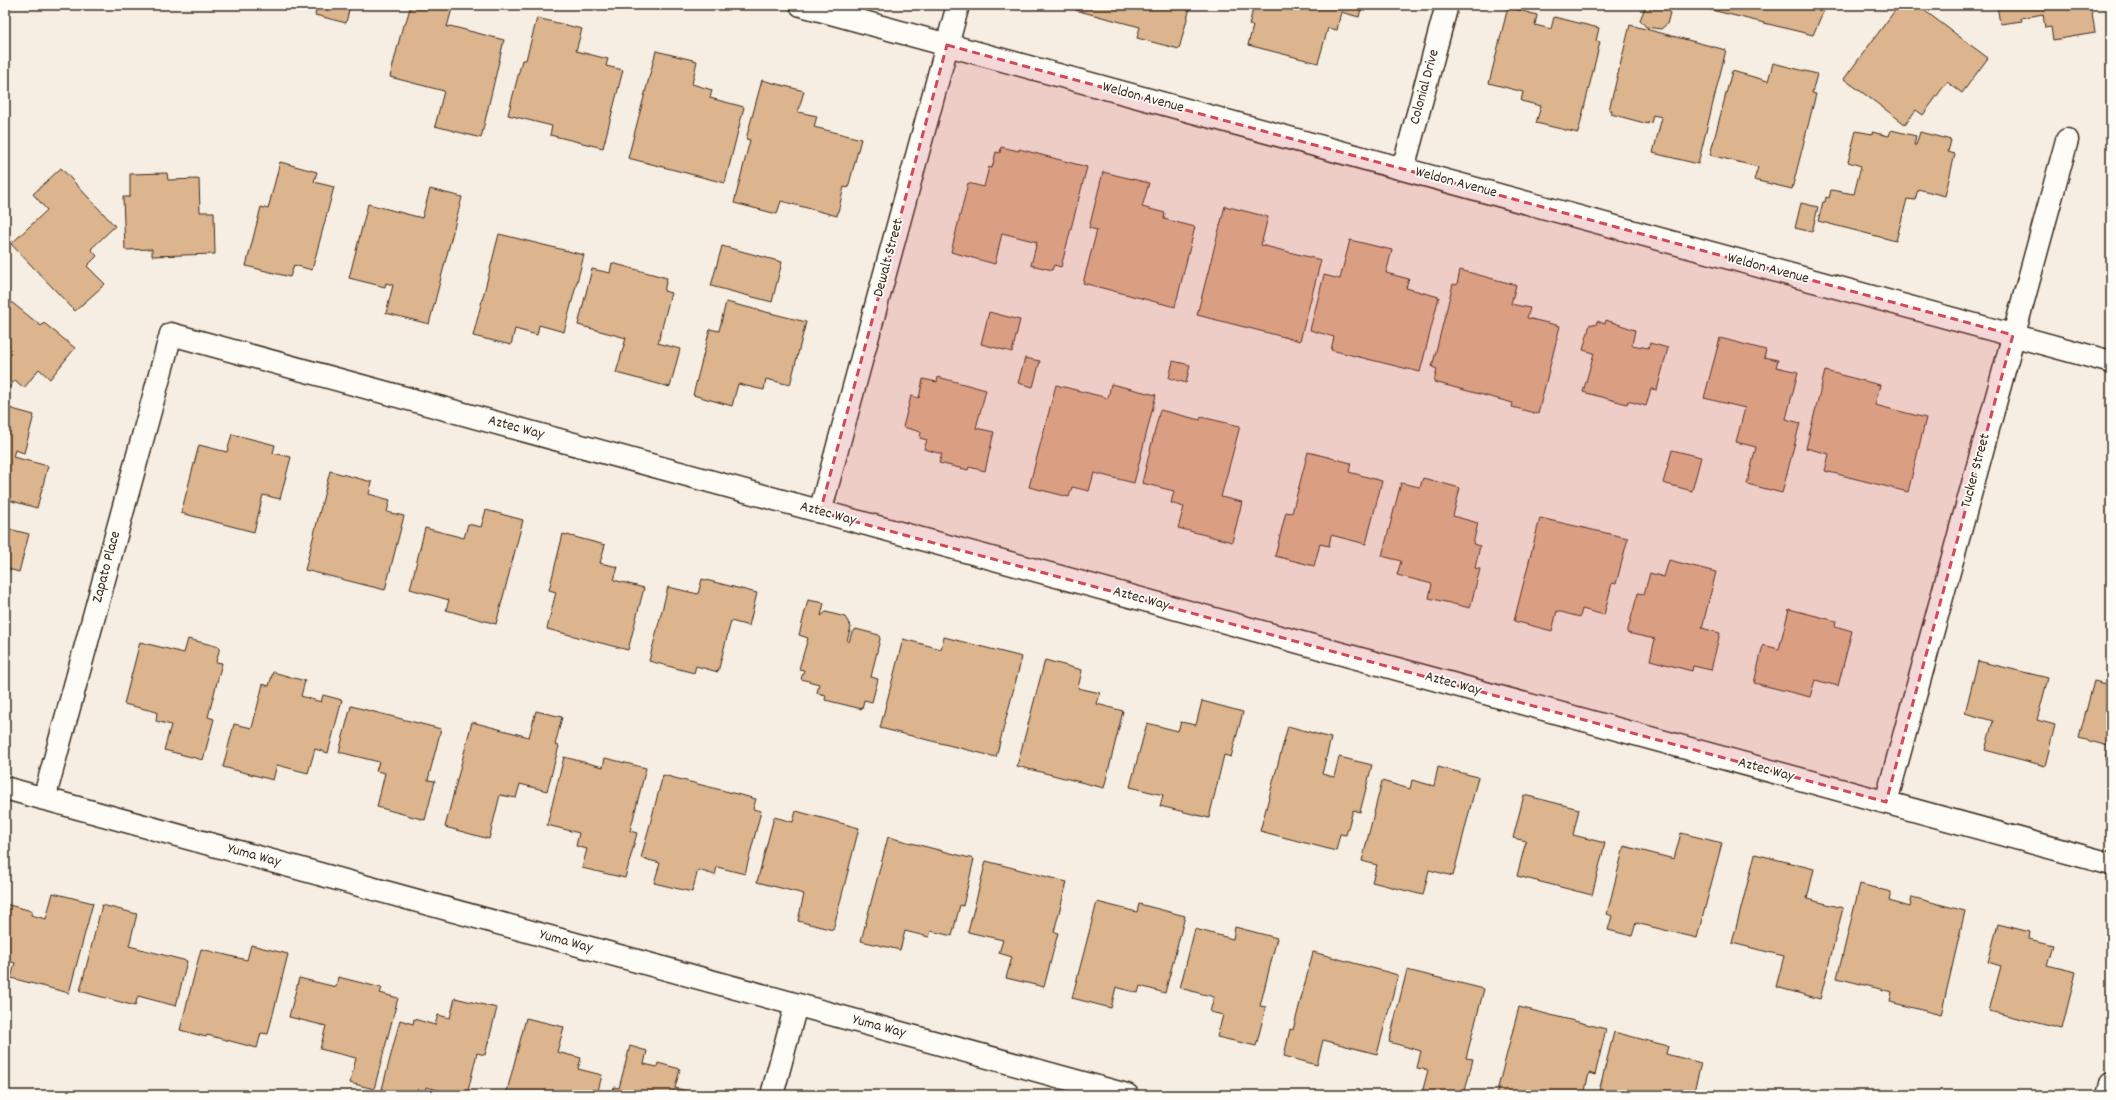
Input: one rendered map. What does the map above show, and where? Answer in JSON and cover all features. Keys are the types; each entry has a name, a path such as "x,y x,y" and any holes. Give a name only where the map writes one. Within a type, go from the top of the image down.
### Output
{"street":[{"name":"Weldon Avenue","path":"800,5 2111,362"},
{"name":"Dewalt Street","path":"820,512 958,5"},
{"name":"Colonial Drive","path":"1403,169 1447,5"},
{"name":"Tucker Street","path":"1886,802 2067,140"},
{"name":"Aztec Way","path":"171,334 2111,864"},
{"name":"Zapato Place","path":"44,799 171,334"},
{"name":"Yuma Way","path":"5,788 1127,1095"},
{"path":"772,1095 796,1005"},
{"path":"2108,1095 2111,1084"}],"highlighted area":[{"path":"947,45 2013,335 1886,802 820,512"}],"building":[{"path":"317,5 350,5 346,23 315,15"},
{"path":"411,5 453,5 447,27 450,26 504,40 481,138 435,126 444,91 390,77 403,25 405,25"},
{"path":"1076,5 1179,5 1190,8 1179,49 1137,38 1140,27 1075,10"},
{"path":"1254,5 1362,5 1359,17 1341,12 1337,30 1328,28 1318,63 1248,45 1253,26 1249,25"},
{"path":"1646,5 1666,5 1670,13 1667,24 1661,29 1646,27 1640,20"},
{"path":"1691,5 1826,5 1813,35"},
{"path":"1899,5 1917,5 1988,58 1962,93 1947,82 1923,115 1916,110 1905,124 1844,79"},
{"path":"1997,5 2091,5 2095,33 2053,40 2051,27 2045,28 2043,14 2021,18 2022,21 2000,24"},
{"path":"1508,7 1537,15 1535,25 1551,29 1554,17 1599,28 1596,41 1600,42 1578,133 1536,123 1541,106 1521,101 1523,92 1489,83"},
{"path":"537,18 582,29 576,51 608,59 606,66 623,70 603,148 550,135 552,126 508,115 522,60 526,60"},
{"path":"1630,25 1726,50 1698,164 1653,153 1662,117 1653,115 1651,123 1648,122 1648,124 1611,114 1612,110 1609,110"},
{"path":"656,51 697,61 692,84 712,90 710,98 744,107 725,183 628,158"},
{"path":"1773,63 1817,74 1812,93 1816,94 1792,189 1754,180 1758,167 1710,155 1732,71 1768,81"},
{"path":"762,80 804,91 798,112 817,116 814,127 861,139 848,188 844,187 837,216 781,201 777,214 734,203 750,140 746,139"},
{"path":"1891,130 1916,136 1914,145 1916,145 1920,132 1951,140 1948,152 1955,154 1945,196 1918,189 1915,200 1907,199 1896,241 1818,221 1823,202 1825,202 1826,197 1829,198 1831,190 1854,194 1861,166 1848,162 1856,131 1872,134 1872,132 1889,136"},
{"path":"1001,147 1019,151 1019,149 1087,167 1061,267 1054,265 1052,270 1031,265 1037,242 1002,233 995,264 951,252 968,183 984,187 989,167 992,168 996,152 1000,153"},
{"path":"280,162 317,172 314,182 334,187 312,270 294,265 290,277 246,266 261,207 268,209"},
{"path":"61,168 115,226 91,249 97,256 87,266 105,284 75,311 11,244 47,210 33,194"},
{"path":"1103,172 1149,183 1142,207 1165,213 1164,219 1195,227 1175,307 1083,283 1097,230 1089,228"},
{"path":"167,173 168,180 199,179 200,212 214,212 215,254 152,256 152,249 125,250 123,197 130,197 130,174"},
{"path":"430,189 462,197 429,324 386,313 393,285 386,283 385,287 349,278 368,204 422,218"},
{"path":"1801,203 1818,207 1812,232 1795,228"},
{"path":"1225,206 1268,217 1261,245 1321,260 1300,341 1197,315"},
{"path":"499,234 584,255 564,332 539,325 537,335 515,329 511,345 473,336"},
{"path":"1350,240 1392,250 1386,273 1409,279 1406,288 1439,297 1420,372 1331,350 1334,337 1310,330 1324,275 1340,279"},
{"path":"722,246 782,262 772,302 711,286"},
{"path":"612,263 667,278 664,291 671,293 658,343 680,349 670,387 616,373 626,338 578,325 592,269 610,273"},
{"path":"1460,270 1516,285 1511,304 1530,308 1527,318 1560,326 1538,414 1512,407 1513,403 1434,382 1437,369 1432,367 1453,284 1457,285"},
{"path":"5,297 41,326 44,323 75,348 50,379 39,369 24,388 15,380 5,393"},
{"path":"726,302 806,322 790,385 766,379 764,390 738,384 732,406 693,395 710,329 719,331"},
{"path":"989,312 1020,320 1012,352 981,344"},
{"path":"1606,320 1635,330 1632,345 1648,348 1650,343 1668,348 1657,390 1651,389 1646,406 1628,401 1627,404 1583,392 1594,353 1583,350 1590,324 1596,325 1597,321 1605,324"},
{"path":"1720,338 1766,350 1764,357 1778,360 1776,367 1798,372 1786,419 1800,423 1782,493 1747,484 1756,447 1736,442 1745,408 1704,398"},
{"path":"1025,358 1040,361 1033,387 1018,383"},
{"path":"1173,361 1190,365 1186,383 1169,378"},
{"path":"1825,371 1880,385 1875,405 1926,418 1908,492 1825,471 1829,454 1806,448"},
{"path":"938,377 986,390 976,428 994,432 985,471 969,467 968,470 939,463 942,454 924,449 927,440 920,438 921,432 903,427 911,396 919,398 923,379 937,382"},
{"path":"1111,384 1156,395 1134,483 1094,473 1089,491 1072,487 1069,497 1029,487 1056,385 1108,398"},
{"path":"5,407 34,415 24,453 15,450 13,457 48,466 37,508 5,499"},
{"path":"1160,410 1200,420 1201,417 1240,426 1221,497 1242,502 1232,542 1178,528 1184,507 1171,503 1174,491 1142,483"},
{"path":"232,434 275,445 273,453 291,457 280,499 263,495 254,532 181,513 199,445 227,452"},
{"path":"1672,450 1701,457 1692,491 1663,483"},
{"path":"1308,452 1351,463 1349,472 1382,481 1366,544 1331,535 1329,546 1320,544 1314,566 1275,556 1286,512 1292,513"},
{"path":"330,471 372,482 369,494 390,500 387,512 404,516 385,590 305,570"},
{"path":"1423,478 1460,488 1453,516 1478,523 1473,544 1480,546 1475,568 1480,569 1470,608 1429,598 1432,584 1397,575 1401,561 1382,556 1401,483 1420,487"},
{"path":"486,510 523,520 496,624 446,610 449,600 410,589 425,528 464,538 468,524 481,527"},
{"path":"1540,518 1628,538 1616,584 1612,583 1604,615 1582,609 1580,617 1557,611 1552,631 1514,621"},
{"path":"5,528 29,534 19,572 5,568"},
{"path":"563,534 605,545 600,563 618,567 614,580 644,588 628,650 547,629 556,592 549,590"},
{"path":"1669,560 1716,572 1702,628 1720,633 1711,670 1693,666 1692,671 1650,660 1655,639 1627,633 1638,593 1644,594 1650,573 1664,577"},
{"path":"702,579 757,593 749,626 731,621 718,672 696,666 694,673 649,661 668,587 698,594"},
{"path":"808,600 824,603 821,616 826,612 845,617 851,627 847,641 849,642 852,632 856,629 879,635 880,639 871,677 878,679 872,702 864,700 862,709 825,700 826,695 817,693 819,684 801,679 804,670 799,669 808,638 799,635"},
{"path":"1789,609 1836,621 1835,626 1852,631 1838,686 1815,680 1810,697 1754,683 1763,645 1779,649"},
{"path":"944,637 1022,657 996,757 880,728 903,639 941,649"},
{"path":"188,639 220,647 216,662 222,663 208,717 214,719 203,760 164,750 171,725 156,721 157,712 124,704 140,642 184,653"},
{"path":"1045,660 1082,670 1078,688 1100,693 1097,704 1123,711 1104,788 1017,766"},
{"path":"1978,661 2048,678 2037,720 2055,725 2045,766 1985,750 1993,721 1965,713"},
{"path":"273,672 305,681 301,696 321,702 323,695 342,700 328,753 315,749 308,773 277,765 273,780 223,767 234,724 252,728 263,684 269,686"},
{"path":"2094,681 2111,685 2111,762 2105,760 2108,746 2079,738"},
{"path":"1202,701 1243,712 1231,757 1224,755 1209,818 1160,806 1163,795 1130,787 1147,723 1178,731 1181,722 1196,725"},
{"path":"351,706 441,729 428,780 435,781 425,820 377,807 385,773 376,771 379,762 339,752"},
{"path":"536,711 562,717 555,745 559,746 547,791 520,784 516,798 500,795 489,839 445,827 472,722 529,737"},
{"path":"1288,726 1331,738 1322,774 1334,777 1339,757 1372,765 1360,812 1353,810 1346,835 1340,834 1336,851 1260,831"},
{"path":"564,757 603,767 605,758 646,768 630,831 637,833 625,878 582,868 587,849 576,846 579,833 547,825"},
{"path":"1438,767 1478,777 1453,876 1429,870 1423,895 1372,882 1377,865 1362,861 1382,781 1410,789 1412,780 1434,786"},
{"path":"663,775 756,799 753,809 761,811 745,874 717,867 715,875 698,870 692,892 654,883 660,863 641,858"},
{"path":"1524,795 1579,809 1573,835 1605,843 1592,895 1517,876 1526,841 1513,838"},
{"path":"796,811 859,828 833,930 798,921 804,894 757,882 774,817 793,822"},
{"path":"1681,833 1722,843 1697,938 1636,923 1632,936 1608,930 1612,916 1607,914 1624,846 1674,859"},
{"path":"888,837 974,859 963,906 960,905 952,936 931,931 929,937 905,931 900,950 861,941"},
{"path":"1755,854 1814,869 1807,899 1843,908 1820,999 1776,987 1784,956 1732,943"},
{"path":"986,861 1067,882 1054,932 1058,933 1044,987 1006,978 1012,957 999,953 1003,940 968,932"},
{"path":"1860,884 1891,892 1889,901 1910,907 1912,897 1965,911 1941,1015 1890,1002 1892,992 1837,978"},
{"path":"53,893 93,903 69,993 11,978 15,963 5,960 5,904 32,911 31,915 46,919"},
{"path":"1097,902 1137,912 1139,904 1185,916 1165,993 1140,986 1138,993 1116,987 1111,1008 1072,998"},
{"path":"102,905 137,914 129,946 187,961 176,1006 138,996 135,1006 80,991"},
{"path":"1998,924 2030,932 2029,939 2053,945 2047,965 2076,972 2062,1029 1989,1011 2001,966 1988,962"},
{"path":"1235,927 1277,938 1260,1006 1266,1007 1256,1046 1217,1037 1223,1015 1210,1012 1214,997 1180,988 1195,929 1233,939"},
{"path":"251,945 288,954 268,1034 261,1033 257,1048 207,1035 206,1037 180,1030 201,949 247,960"},
{"path":"1313,952 1398,975 1377,1054 1323,1040 1317,1065 1284,1056 1290,1029 1293,1030"},
{"path":"1407,970 1484,989 1466,1058 1473,1059 1464,1095 1422,1093 1428,1070 1417,1068 1421,1051 1389,1042"},
{"path":"338,977 382,988 380,993 398,998 374,1089 350,1083 356,1058 320,1049 326,1026 289,1017 299,978 336,987"},
{"path":"455,998 497,1008 485,1055 477,1053 467,1095 458,1095 426,1087 424,1095 389,1095 381,1093 400,1020 413,1024 414,1019 435,1025 438,1015 450,1018"},
{"path":"1519,1007 1606,1029 1595,1075 1589,1073 1584,1095 1496,1095"},
{"path":"526,1018 564,1027 557,1052 581,1058 578,1069 602,1075 597,1095 506,1095"},
{"path":"1614,1032 1668,1046 1666,1054 1701,1063 1693,1095 1598,1095"},
{"path":"630,1046 647,1051 644,1064 657,1067 658,1063 680,1069 675,1088 704,1095 612,1095 614,1087 619,1088"}]}
